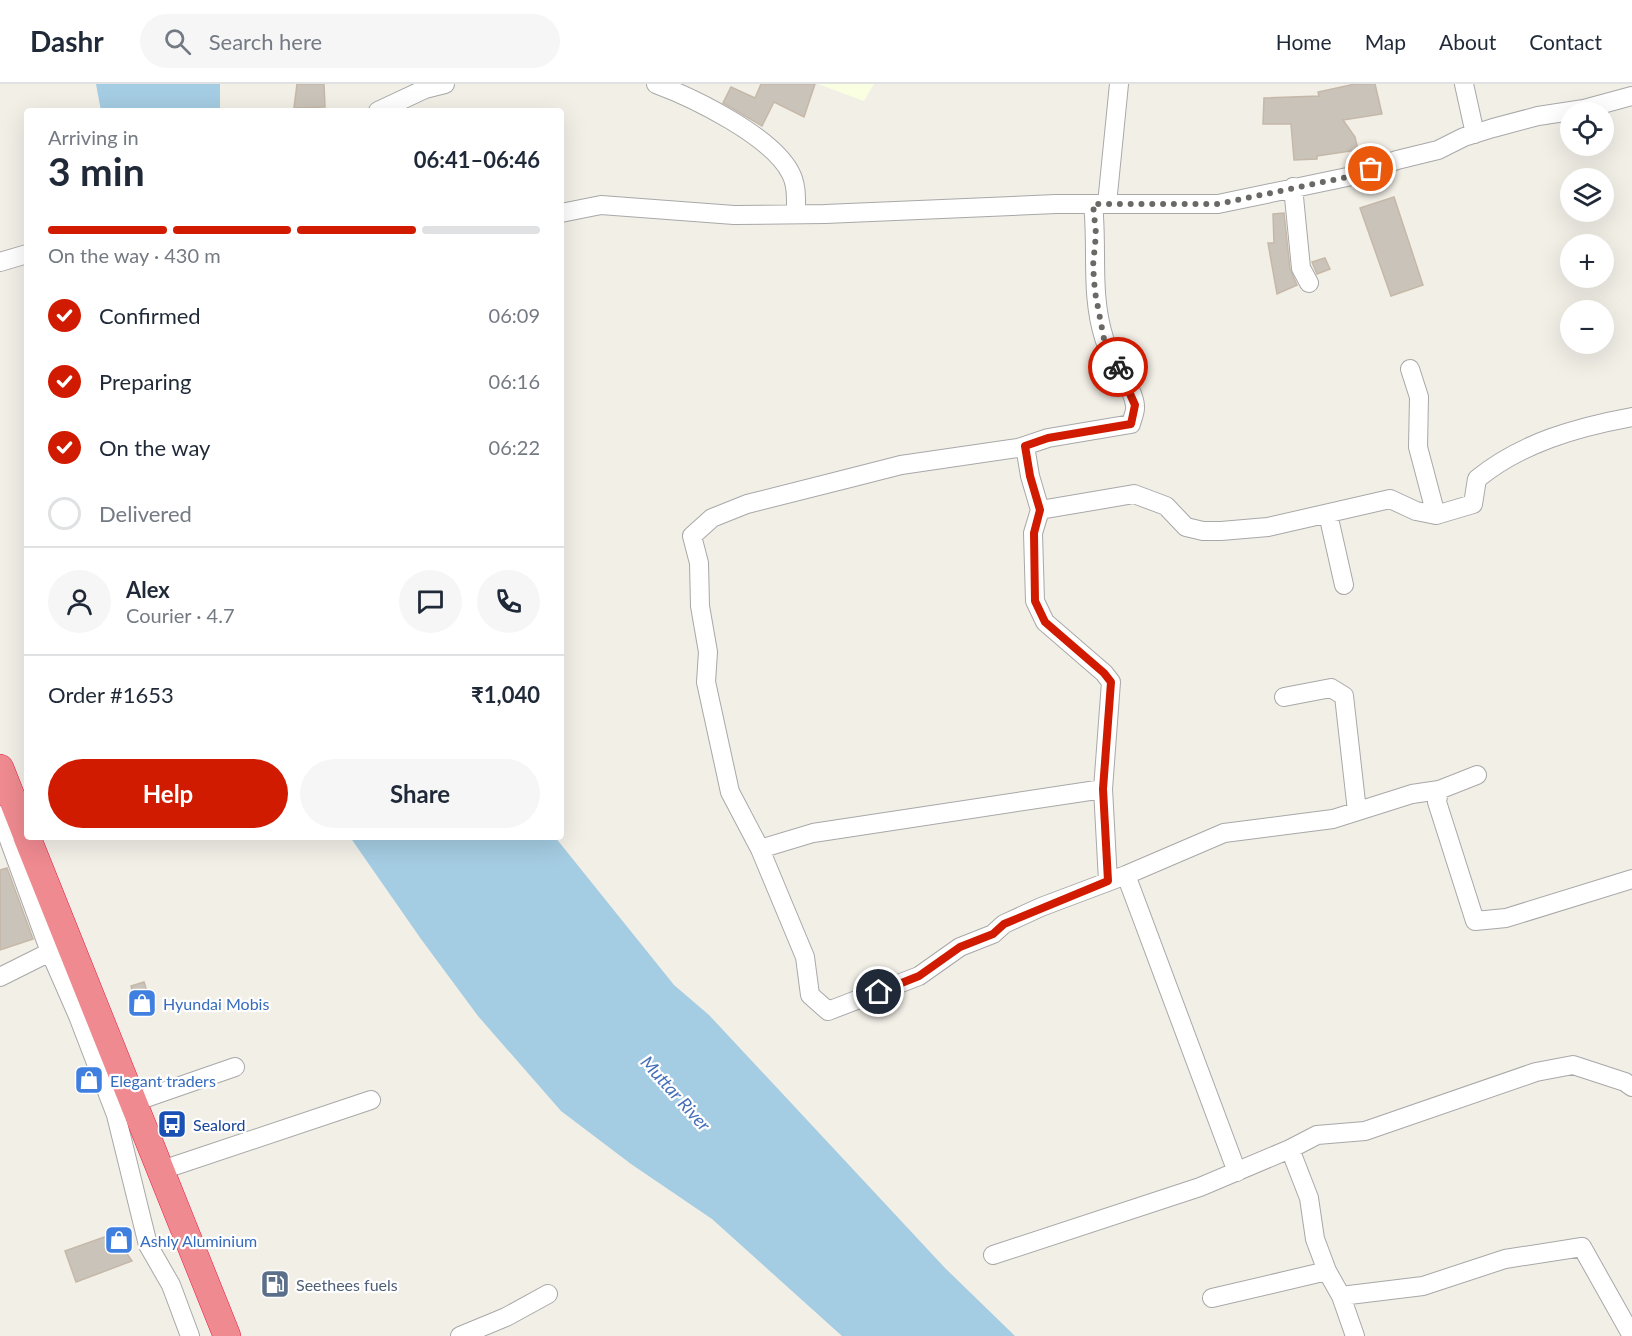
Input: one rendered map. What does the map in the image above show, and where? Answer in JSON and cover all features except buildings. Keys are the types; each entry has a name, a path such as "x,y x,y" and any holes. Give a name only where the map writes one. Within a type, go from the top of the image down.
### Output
{"highway":[{"path":"0,768 24,828"},
{"path":"29,840 162,1170 226,1336"}],"street":[{"path":"384,108 425,89 446,84"},
{"path":"656,84 685,95 737,124 781,159 794,180 796,213"},
{"path":"1119,84 1100,204 1093,266 1095,292 1104,339 1135,405 1131,424 1048,438 1025,446 901,465 747,504 712,518 692,536 699,563 700,606 708,652 706,681 730,792 760,849 805,957 810,995 828,1011 919,976 960,947 993,934 1004,924 1224,833 1333,819 1439,789 1477,775"},
{"path":"1464,84 1475,134"},
{"path":"564,212 601,205 734,215 1100,204 1218,204 1352,176 1397,160 1437,150 1475,134 1538,116 1584,109 1632,96"},
{"path":"1293,188 1301,268 1309,283"},
{"path":"0,262 24,255"},
{"path":"1410,369 1419,397 1418,447 1436,515"},
{"path":"1040,510 1134,494 1166,506 1186,527 1203,531 1268,527 1390,499 1416,511 1436,515 1473,504 1477,479 1497,462 1564,432 1632,417"},
{"path":"1025,446 1030,476 1040,510 1034,533 1035,601 1045,622 1104,673 1111,682 1103,789 1108,881"},
{"path":"1328,514 1344,585"},
{"path":"1284,697 1331,688 1344,696 1357,811"},
{"path":"760,849 813,833 1103,789"},
{"path":"1439,789 1437,802 1475,921 1506,918 1632,879"},
{"path":"0,815 50,952 78,1016 116,1115 148,1245 171,1285 190,1336"},
{"path":"1126,875 1236,1172"},
{"path":"0,977 50,952"},
{"path":"993,1255 1200,1187 1317,1136 1365,1131 1536,1072 1573,1065 1632,1087"},
{"path":"134,1102 236,1067"},
{"path":"162,1170 371,1100"},
{"path":"1290,1149 1309,1198 1315,1239 1327,1271 1341,1296 1355,1336"},
{"path":"1341,1296 1423,1286 1505,1259 1582,1247 1632,1336"},
{"path":"1212,1298 1327,1271"},
{"path":"460,1336 506,1317 548,1294"}],"shaded area":[{"path":"818,84 874,84 864,101"}],"water":[{"path":"96,84 220,84 220,108 100,108"},
{"name":"Muttar River","path":"352,840 557,840 674,985 709,1015 945,1268 1015,1336 842,1336 712,1219 631,1164 561,1111 478,1016"}],"way so far":[{"path":"1118,367 1104,339 1095,292 1093,266 1096,234 1093,204 1218,204 1352,176 1371,169"}],"place":[{"name":"Hyundai Mobis","path":"142,1003"},
{"name":"Elegant traders","path":"89,1080"},
{"name":"Sealord","path":"172,1124"},
{"name":"Ashly Aluminium","path":"119,1240"},
{"name":"Seethees fuels","path":"275,1284"}],"route":[{"path":"879,992 919,976 960,947 993,934 1004,924 1108,881 1103,789 1111,682 1104,673 1085,659 1045,622 1035,601 1034,533 1040,510 1030,476 1025,446 1048,438 1131,424 1135,405 1118,367"}]}
